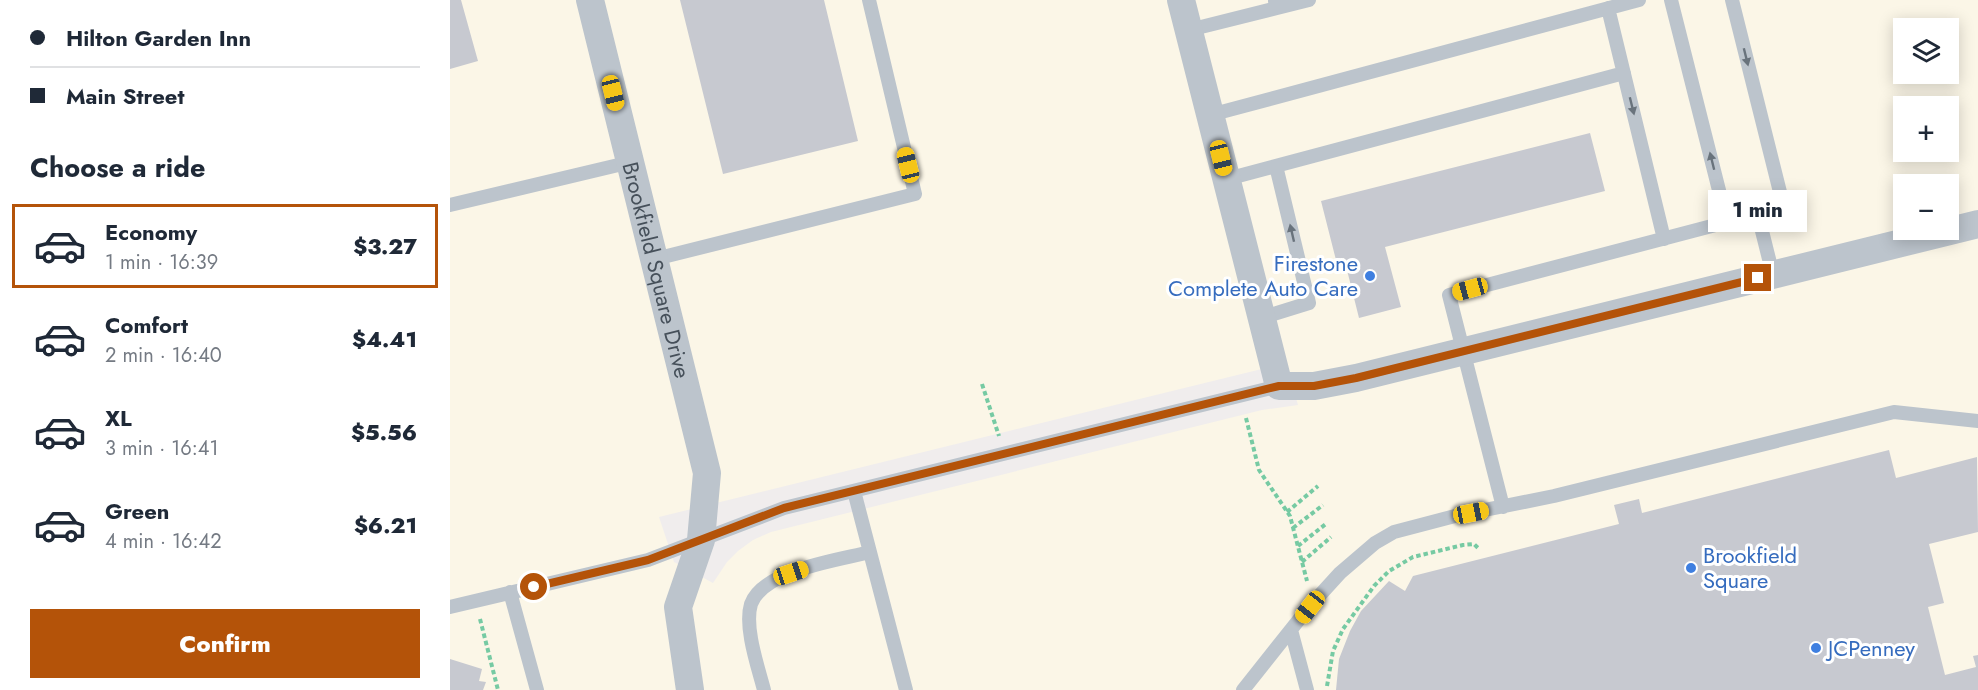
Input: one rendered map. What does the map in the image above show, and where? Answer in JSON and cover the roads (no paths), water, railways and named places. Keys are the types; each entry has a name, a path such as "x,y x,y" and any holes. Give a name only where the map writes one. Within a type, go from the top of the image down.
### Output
{"street":[{"name":"Brookfield Square Drive","path":"590,0 707,473 701,540 678,607 690,690"},
{"path":"1181,0 1279,386 1314,386 1356,378 1978,224"}],"lane":[{"path":"655,259 915,194 869,0"},
{"path":"1189,30 1276,4 1309,0"},
{"path":"1210,116 1639,0"},
{"path":"1671,0 1727,222"},
{"path":"1503,507 1449,295 1784,207 1732,0"},
{"path":"1608,8 1664,239"},
{"path":"1227,179 1624,73"},
{"path":"450,206 631,162"},
{"path":"1261,318 1309,303 1276,166"},
{"path":"1758,214 1773,275"},
{"path":"450,607 648,560 784,508 1279,386"},
{"path":"1243,690 1340,573 1375,543 1394,532 1455,516 1554,496 1894,412 1978,421"},
{"path":"854,490 906,690"},
{"path":"764,690 750,623 751,606 756,594 776,578 870,552"},
{"path":"510,592 537,690"},
{"path":"1291,630 1307,690"}],"place":[{"name":"Firestone Complete Auto Care","path":"1370,276"},
{"name":"Brookfield Square","path":"1691,568"},
{"name":"JCPenney","path":"1816,648"}]}
